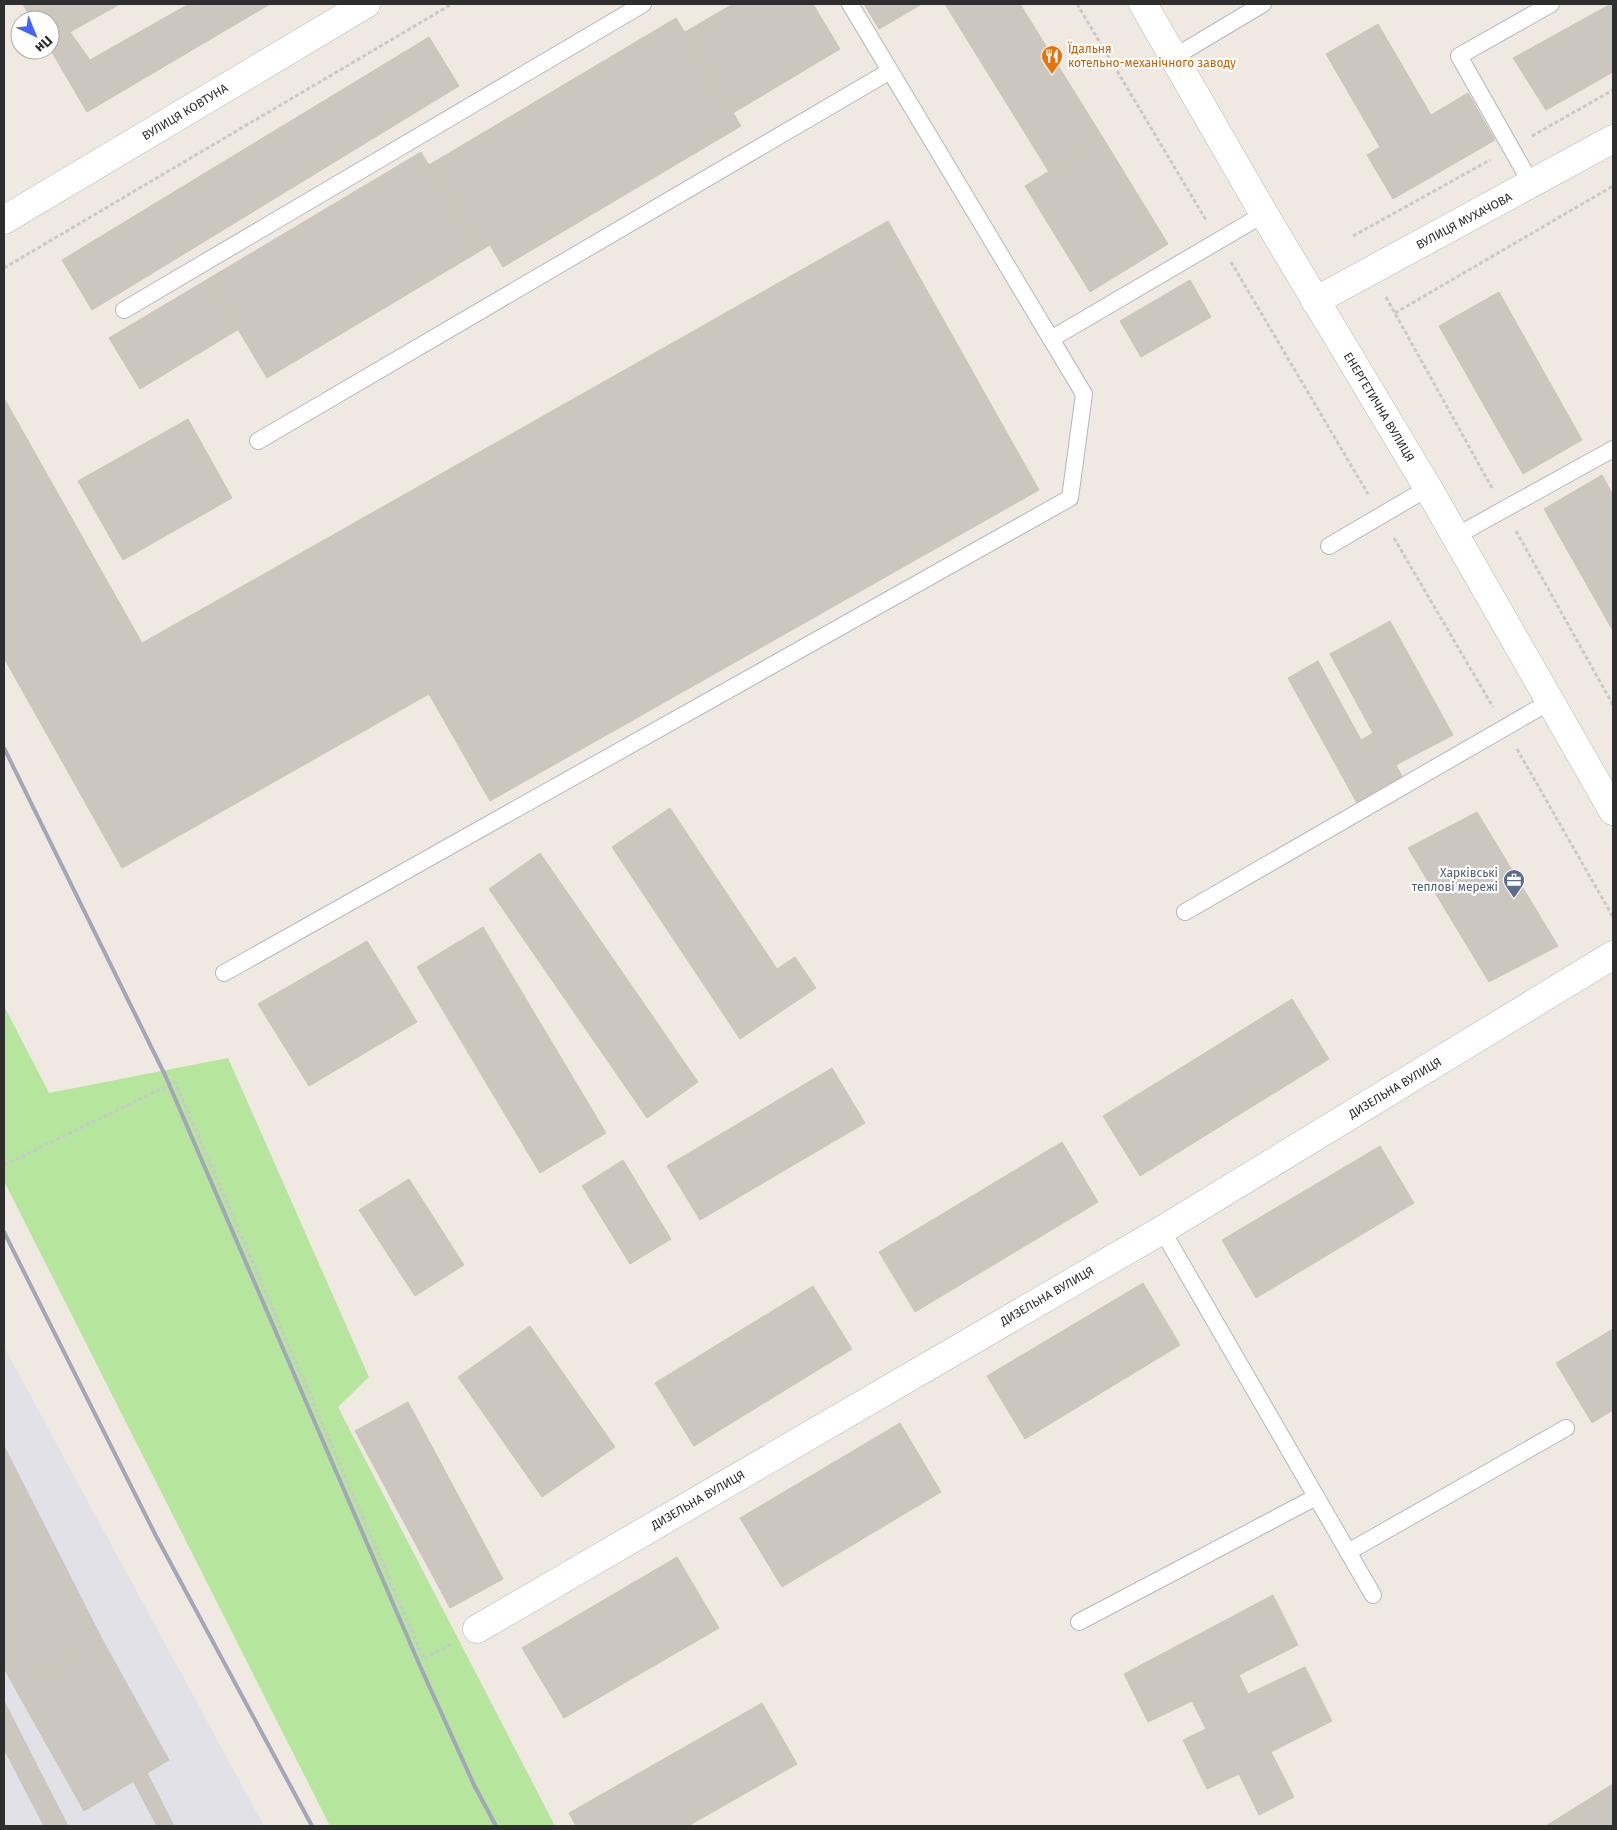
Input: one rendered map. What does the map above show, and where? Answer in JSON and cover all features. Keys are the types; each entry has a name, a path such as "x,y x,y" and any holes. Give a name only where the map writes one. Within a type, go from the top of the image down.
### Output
{"street":[{"name":"ВУЛИЦЯ КОВТУНА","path":"4,220 366,4"},
{"name":"ЕНЕРГЕТИЧНА ВУЛИЦЯ","path":"1143,4 1264,214 1456,536 1613,811"},
{"name":"ВУЛИЦЯ МУХАЧОВА","path":"1315,300 1532,185 1613,139"},
{"name":"ДИЗЕЛЬНА ВУЛИЦЯ","path":"477,1629 1162,1230 1613,955"}],"lane":[{"path":"124,310 643,4"},
{"path":"224,973 1070,498 1084,394 850,4"},
{"path":"1174,57 1263,4"},
{"path":"1532,185 1459,56 1551,4"},
{"path":"258,442 890,71"},
{"path":"1051,339 1264,214"},
{"path":"1456,536 1613,449"},
{"path":"1329,546 1428,488"},
{"path":"1185,912 1551,701"},
{"path":"1162,1230 1373,1596"},
{"path":"1348,1552 1566,1428"},
{"path":"1080,1622 1316,1497"}],"path":[{"path":"4,268 452,4"},
{"path":"1078,4 1381,515 1613,917"},
{"path":"1353,236 1613,90"},
{"path":"1395,313 1613,186"},
{"path":"4,1164 175,1082 424,1659 477,1629"}],"shaded area":[{"path":"4,1347 264,1826 4,1826"}],"green space":[{"path":"4,1006 49,1093 228,1058 369,1377 338,1407 555,1826 330,1826 4,1181"}],"building":[{"path":"23,4 120,4 70,32 90,60 189,4 270,4 87,112 56,60 60,60 60,10 26,10"},
{"path":"733,4 813,4 840,49 733,113 685,32"},
{"path":"864,4 922,4 879,29"},
{"path":"945,4 1020,4 1103,138 1049,172"},
{"path":"1613,4 1613,72 1546,110 1513,58"},
{"path":"676,18 741,126 503,267 490,245 480,251 429,165"},
{"path":"1378,24 1431,115 1468,93 1495,140 1393,199 1367,155 1380,147 1326,54"},
{"path":"429,37 459,86 92,310 62,260"},
{"path":"1103,138 1168,244 1090,292 1025,186"},
{"path":"421,152 480,251 267,378 208,279"},
{"path":"888,221 1039,490 490,801 429,694 122,868 4,658 4,398 142,643"},
{"path":"208,279 239,329 140,389 109,338"},
{"path":"1190,280 1211,317 1141,357 1120,321"},
{"path":"1499,292 1582,440 1523,474 1439,326"},
{"path":"188,419 232,498 123,560 78,481"},
{"path":"1602,475 1613,495 1613,631 1544,509"},
{"path":"1390,621 1453,735 1396,765 1404,780 1358,805 1288,678 1318,661 1361,740 1373,733 1330,654"},
{"path":"670,808 777,969 795,957 816,988 740,1039 612,847"},
{"path":"1477,812 1558,946 1489,982 1408,848"},
{"path":"540,853 698,1082 647,1118 489,889"},
{"path":"483,927 606,1133 540,1173 417,967"},
{"path":"367,941 417,1022 309,1086 258,1004"},
{"path":"1292,999 1329,1059 1140,1176 1103,1116"},
{"path":"832,1068 865,1123 700,1220 667,1166"},
{"path":"1062,1142 1098,1202 915,1312 879,1252"},
{"path":"1380,1146 1414,1203 1256,1298 1222,1240"},
{"path":"623,1160 671,1239 630,1264 582,1186"},
{"path":"409,1179 464,1265 415,1296 359,1210"},
{"path":"1143,1283 1180,1345 1025,1439 987,1376"},
{"path":"813,1286 852,1349 694,1446 655,1383"},
{"path":"530,1326 615,1447 542,1497 458,1377"},
{"path":"1613,1329 1613,1410 1592,1423 1556,1363"},
{"path":"408,1402 503,1579 450,1608 355,1431"},
{"path":"900,1423 941,1492 782,1587 740,1518"},
{"path":"4,1446 102,1639 16,1690 4,1668"},
{"path":"677,1557 719,1628 564,1718 522,1648"},
{"path":"1273,1595 1298,1645 1239,1675 1248,1694 1305,1667 1332,1721 1271,1752 1294,1797 1259,1815 1239,1774 1207,1789 1183,1740 1206,1729 1192,1701 1148,1722 1124,1674"},
{"path":"102,1639 169,1760 84,1811 16,1690"},
{"path":"4,1701 68,1826 44,1826 4,1749"},
{"path":"762,1703 797,1764 688,1826 576,1826 569,1813"},
{"path":"147,1773 174,1826 157,1826 133,1781"},
{"path":"1613,1784 1613,1826 1546,1826"}],"railway":[{"path":"4,748 165,1075 420,1666 474,1785 496,1826"},
{"path":"4,1232 156,1536 312,1826"}],"place":[{"name":"Їдальня котельно-механічного заводу","path":"1052,75"},
{"name":"Харківські теплові мережі","path":"1514,899"}]}
